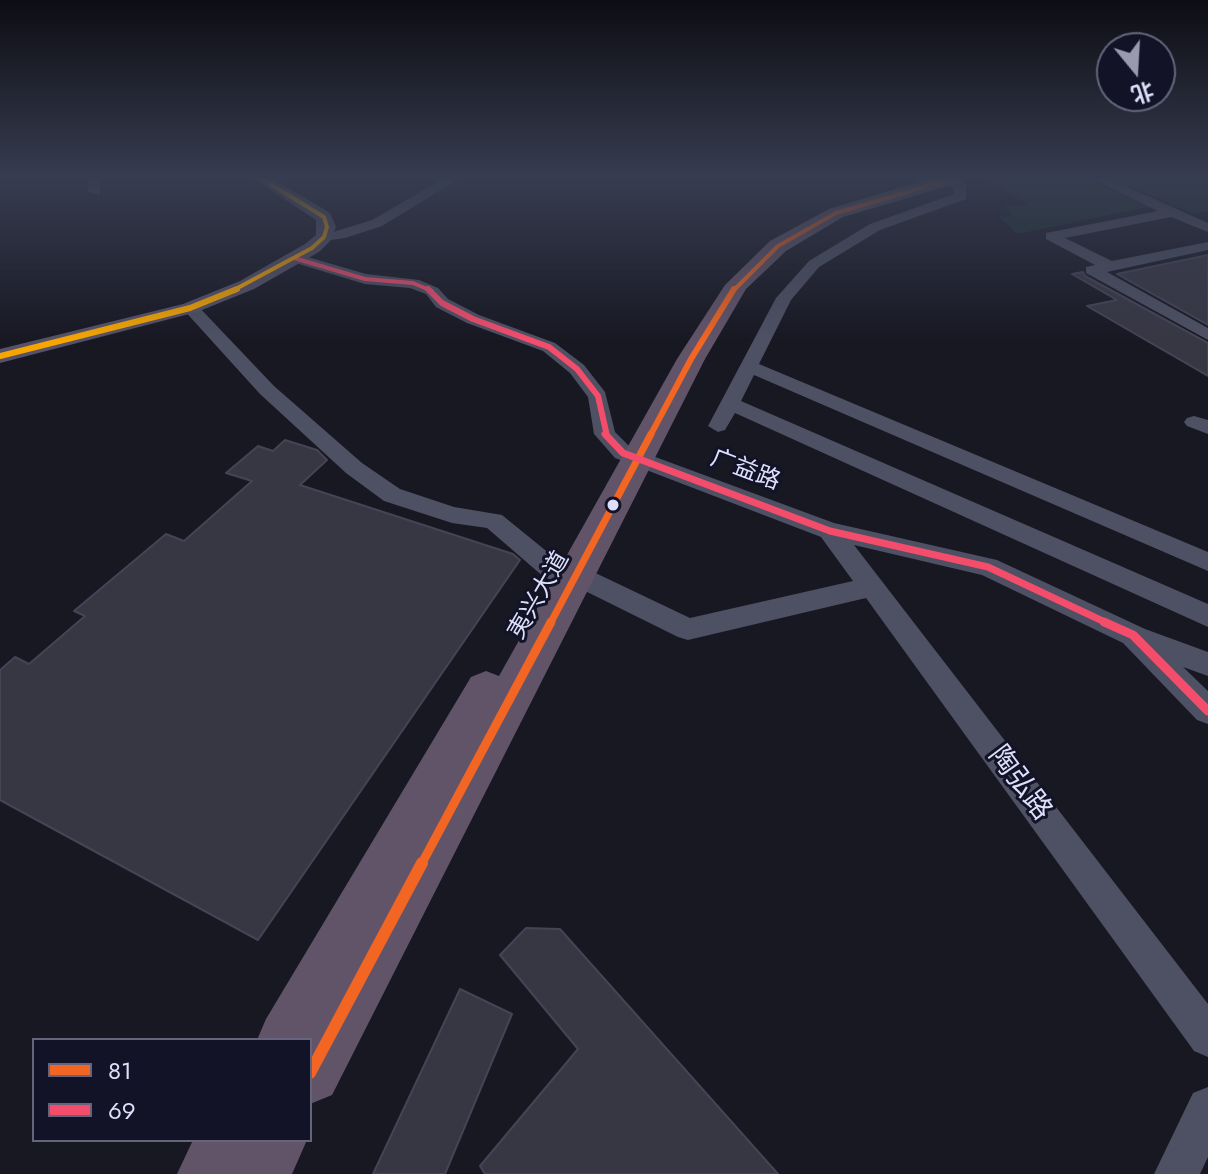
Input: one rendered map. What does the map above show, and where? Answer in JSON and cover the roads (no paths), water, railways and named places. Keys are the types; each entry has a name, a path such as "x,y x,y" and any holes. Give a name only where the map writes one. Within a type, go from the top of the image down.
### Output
{"highway":[{"name":"夷兴大道","path":"288,1038 565,573 631,455 737,285 778,246 803,232"},
{"name":"夷兴大道","path":"312,1069 565,573"},
{"path":"210,1174 229,1142"},
{"path":"256,1174 274,1142"}],"main road":[{"path":"0,356 190,308 247,285 294,258 324,237 326,232"}],"street":[{"path":"324,237 351,232"},
{"path":"718,426 784,298 814,264 867,232"},
{"path":"1072,232 1051,236 1109,266"},
{"path":"1178,232 1208,246"},
{"path":"1208,246 1092,270 1208,335"},
{"path":"294,258 365,279 413,283 432,291 442,303 473,319 549,347 577,369 598,396 605,434 631,455"},
{"path":"190,308 237,356 242,366 354,468 392,495 452,515 494,521 565,573 688,629 872,587"},
{"path":"751,367 1208,562"},
{"path":"731,404 1208,616"},
{"name":"广益路","path":"631,455 830,531 988,567 1133,635 1208,711"},
{"name":"陶弘路","path":"830,531 1208,1037"},
{"path":"1133,635 1208,664"},
{"path":"1177,1174 1208,1108"}]}
